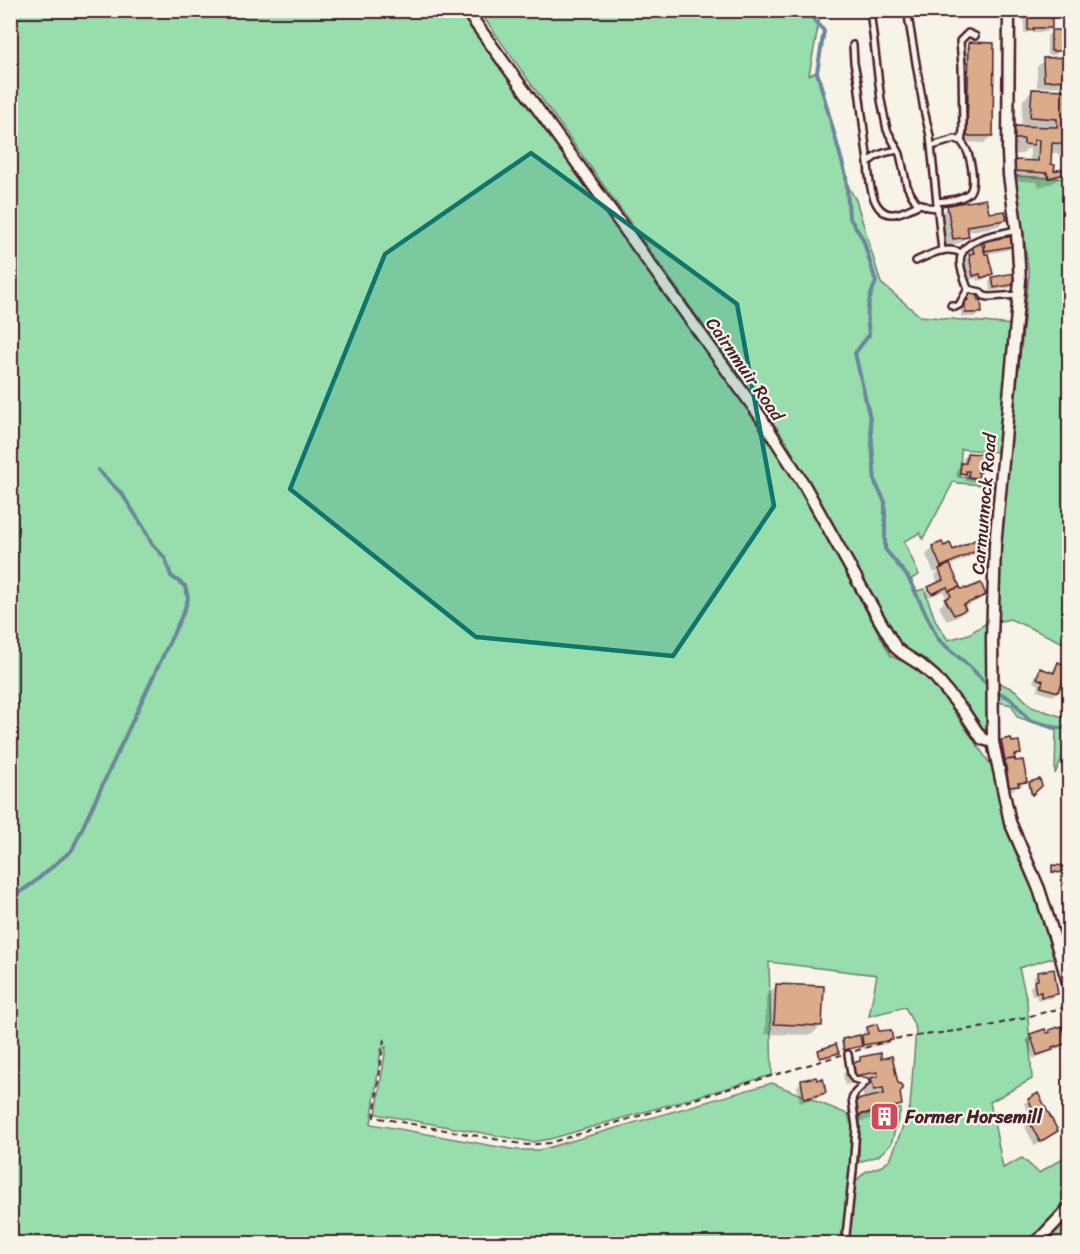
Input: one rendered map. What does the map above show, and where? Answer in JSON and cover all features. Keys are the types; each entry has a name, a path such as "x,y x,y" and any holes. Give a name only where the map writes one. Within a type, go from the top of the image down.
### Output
{"street":[{"name":"Cairnmuir Road","path":"465,10 760,416 803,483 896,648 935,677 957,703 981,739 993,742"},
{"name":"Carmunnock Road","path":"1009,10 1008,152 1020,265 1020,295 995,546 992,638 993,742 1010,822 1039,889 1070,990"},
{"path":"1035,1244 1070,1208"}],"lane":[{"path":"870,10 887,130 898,150 907,186 916,202 928,207 960,198 967,195 973,188 973,178 965,145 955,139 932,146"},
{"path":"908,10 932,146 942,251"},
{"path":"960,141 963,132 960,41 968,33 975,36"},
{"path":"853,45 870,189 876,205 880,210 897,214 921,204"},
{"path":"868,163 879,155 898,150"},
{"path":"951,305 955,307 959,305 968,289 961,257 970,243 1017,230"},
{"path":"916,261 930,253 957,250 962,253"},
{"path":"968,289 981,292 984,296 989,297 1020,295"},
{"path":"845,1244 856,1127 852,1099 866,1082 854,1079 848,1053"}],"path":[{"path":"384,1039 374,1117 527,1145 549,1143 894,1039 986,1027 1070,1006"}],"highlighted area":[{"path":"531,153 737,304 774,506 673,656 476,637 290,489 385,254"}],"green space":[{"path":"11,11 460,11 781,455 891,656 908,664 935,684 993,768 1003,821 1035,895 1056,957 1019,968 1027,1001 1032,1079 990,1102 1003,1168 1022,1158 1039,1173 1069,1154 1069,1201 1045,1226 1022,1243 848,1243 855,1182 865,1172 882,1166 891,1158 910,1107 916,1029 905,1007 869,1016 877,975 769,962 772,1075 550,1139 532,1142 376,1114 386,1047 381,1049 371,1124 516,1150 540,1150 772,1083 852,1116 854,1126 842,1243 11,1243 10,976 15,937 11,926"},
{"path":"479,11 821,11 809,75 817,72 849,188 856,200 881,283 920,316 1013,325 997,452 961,449 960,477 995,481 995,486 954,481 923,539 920,533 904,541 919,575 911,579 917,591 924,589 936,622 948,640 969,634 988,622 988,726 985,730 980,728 946,681 924,659 899,643 786,441"},
{"path":"1016,176 1069,179 1069,651 1066,644 1010,619 996,622 998,555 1029,275"},
{"path":"997,682 1015,690 1032,707 1069,719 1069,741 1055,774 1056,730 1017,717 1012,705 997,702"},
{"path":"901,1109 891,1144 878,1156 859,1162 860,1115"},
{"path":"1069,1219 1069,1243 1045,1243"}],"building":[{"path":"1028,11 1052,11 1052,28 1028,30"},
{"path":"1051,30 1061,30 1061,51 1051,51"},
{"path":"969,42 994,43 993,136 967,136"},
{"path":"1070,57 1070,80 1044,81 1043,58"},
{"path":"1032,89 1070,90 1070,146 1052,143 1051,164 1055,165 1054,171 1062,169 1064,174 1049,178 1047,173 1014,171 1014,160 1038,161 1039,140 1034,140 1034,145 1024,144 1024,139 1014,139 1014,126 1057,127 1057,119 1030,117"},
{"path":"986,199 989,213 1005,211 1007,220 967,226 969,237 953,239 947,205"},
{"path":"1013,236 1014,246 985,251 984,241"},
{"path":"981,241 985,254 988,254 993,274 981,278 980,274 973,276 969,254 974,253 971,244"},
{"path":"1014,273 1016,284 994,288 992,277"},
{"path":"978,293 982,313 965,313 965,300 968,300 968,294"},
{"path":"967,453 982,454 981,472 977,472 979,473 978,478 968,477 969,471 966,471 966,474 960,473 961,463 966,463"},
{"path":"984,536 989,545 941,567 932,546 942,542 944,546 950,543 953,550"},
{"path":"950,564 960,587 949,591 947,587 932,594 928,587 943,580 939,569"},
{"path":"981,583 986,595 963,605 966,610 954,615 945,599 951,596 949,591 960,587 966,589"},
{"path":"1058,662 1070,667 1058,692 1041,687 1043,681 1037,678 1040,668 1054,673"},
{"path":"1011,738 1012,742 1019,741 1021,754 1014,755 1015,759 1005,760 1001,740"},
{"path":"1015,759 1015,761 1023,760 1027,782 1009,787 1005,760"},
{"path":"1040,779 1042,786 1032,795 1029,782"},
{"path":"1052,865 1067,866 1066,873 1052,872"},
{"path":"1054,969 1058,994 1041,997 1041,992 1036,993 1034,981 1038,980 1037,972"},
{"path":"776,984 824,986 822,1026 774,1024"},
{"path":"877,1024 879,1031 891,1030 893,1040 863,1045 862,1035 868,1034 867,1027"},
{"path":"1062,1026 1068,1043 1052,1047 1053,1050 1037,1055 1030,1034 1045,1029 1047,1033 1050,1032 1049,1030"},
{"path":"860,1035 862,1046 844,1050 842,1039"},
{"path":"836,1044 839,1053 820,1058 818,1050"},
{"path":"881,1053 881,1059 892,1056 898,1083 903,1089 900,1092 902,1105 858,1115 856,1100 884,1094 883,1088 874,1090 871,1078 878,1076 877,1072 854,1076 852,1063 860,1061 860,1057"},
{"path":"816,1077 817,1080 823,1078 826,1093 804,1099 801,1080"},
{"path":"1038,1093 1058,1131 1040,1142 1029,1121 1037,1117 1028,1099"},
{"name":"Former Horsemill","path":"891,1109 892,1116 889,1122 878,1123 875,1113"}],"waterway":[{"path":"806,10 824,31 817,72 846,176 849,217 863,239 876,282 868,308 869,335 855,353 870,419 875,482 885,502 885,549 908,577 938,639 992,689 1011,699 1029,720 1058,728 1070,728"},
{"path":"10,899 72,850 184,611 188,598 185,586 171,576 165,558 152,544 122,494 98,470"},
{"path":"10,927 15,937 10,976"}],"place":[{"name":"Former Horsemill","path":"884,1117"}]}
